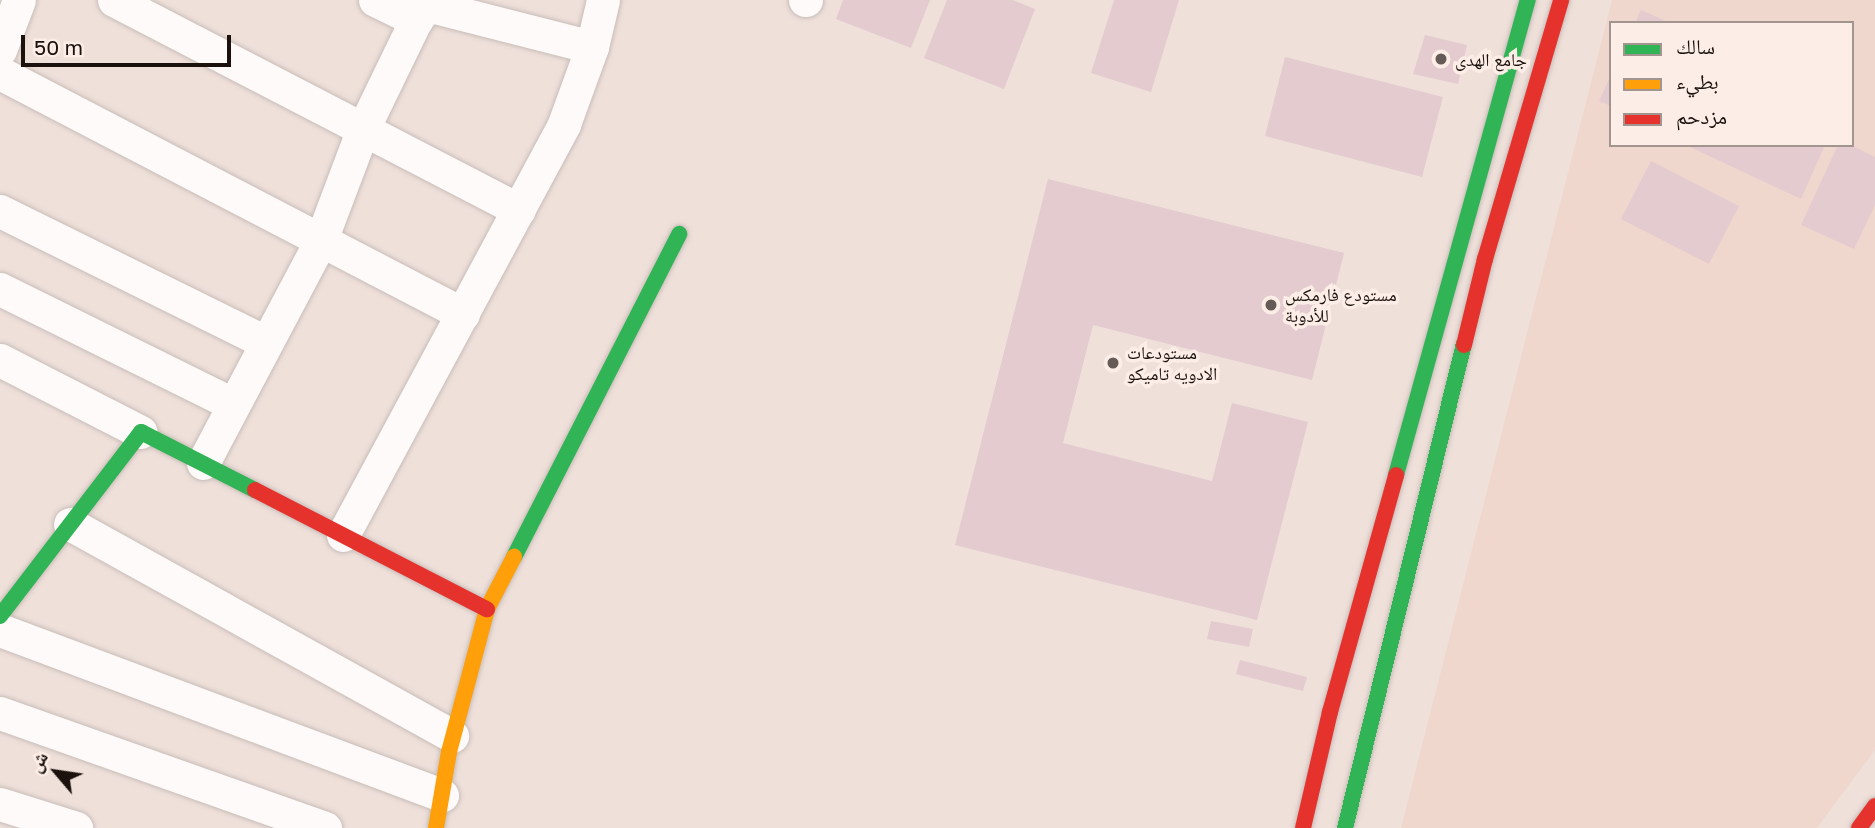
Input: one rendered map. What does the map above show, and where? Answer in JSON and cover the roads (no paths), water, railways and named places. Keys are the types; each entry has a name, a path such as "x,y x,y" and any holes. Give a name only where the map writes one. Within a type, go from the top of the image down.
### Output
{"main road":[{"path":"1303,828 1330,712 1528,0"},
{"path":"1345,828 1485,259 1560,0"},
{"path":"436,828 452,736 487,609 679,234"},
{"path":"0,616 141,432 487,609"},
{"path":"1399,461 1432,470"},
{"path":"1859,828 1875,806"}],"street":[{"path":"0,50 19,0"},
{"path":"114,0 519,210"},
{"path":"375,0 416,20"},
{"path":"343,535 564,124 592,47 603,0"},
{"path":"203,463 321,240 363,129 416,20 427,5 592,47"},
{"path":"0,73 464,314"},
{"path":"0,211 265,342"},
{"path":"0,289 233,404"},
{"path":"0,360 141,432"},
{"path":"70,524 452,736"},
{"path":"0,630 442,794"},
{"path":"0,713 325,828"},
{"path":"0,804 76,828"}],"place":[{"name":"جامع الهدى","path":"1441,59"},
{"name":"مستودع فارمكس للأدوبة","path":"1271,305"},
{"name":"مستودعات الادويه تاميكو","path":"1113,363"}]}
